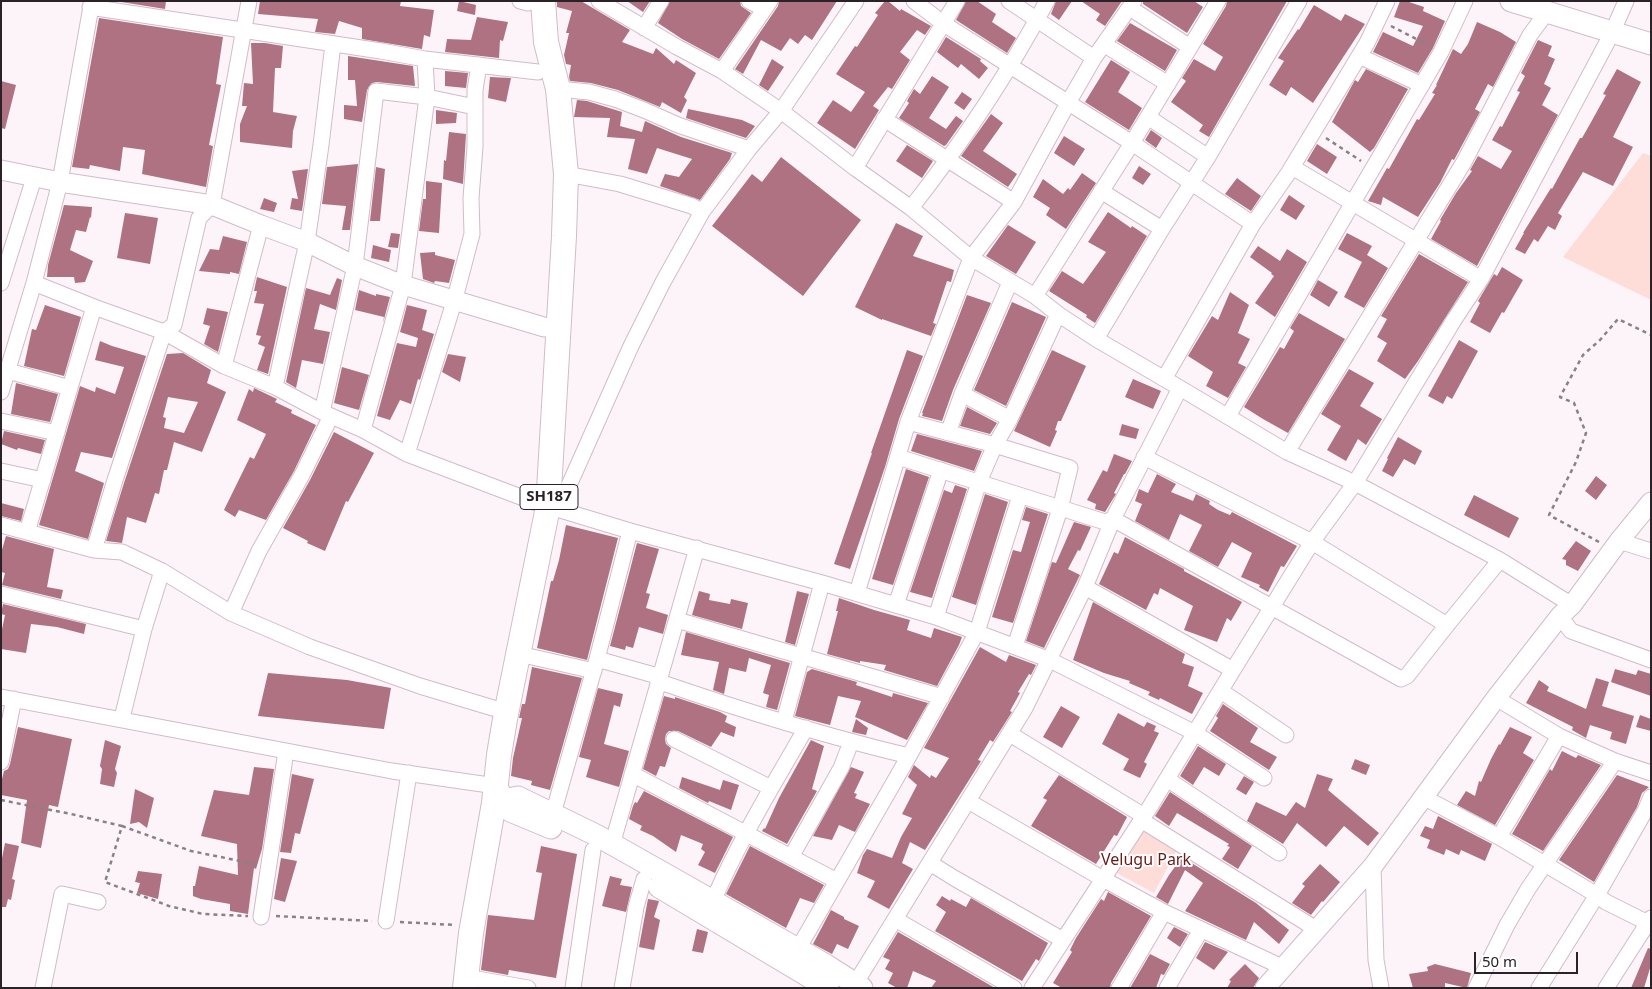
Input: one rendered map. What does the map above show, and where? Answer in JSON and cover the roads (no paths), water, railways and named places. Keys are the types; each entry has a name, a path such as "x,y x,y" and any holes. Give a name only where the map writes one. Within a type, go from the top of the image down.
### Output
{"main road":[{"path":"1511,1 1651,44"},
{"name":"SH187","path":"460,984 459,925 494,790 485,752 493,708 541,504 544,328 550,176 543,92 532,45 530,2"},
{"name":"SH187","path":"460,984 471,933 505,719 520,654 541,504 564,236 566,174 558,89 546,42 530,2"},
{"path":"494,790 518,797 553,814 602,847 644,879 828,988"},
{"path":"494,790 510,811 602,847 713,901 859,986"}],"street":[{"path":"94,550 164,332 174,325 199,218 212,205 249,1"},
{"path":"599,1 722,71 781,110 855,168 911,208 971,258 1035,296 1096,339 1287,452 1355,483 1500,560 1566,610 1571,631 1651,660"},
{"path":"644,28 661,1"},
{"path":"722,71 767,5 749,1"},
{"path":"541,504 562,500 631,346 663,282 702,212 781,110 856,1"},
{"path":"914,1 944,24 1132,143 1253,224"},
{"path":"855,168 957,1"},
{"path":"1009,1 1094,58"},
{"path":"911,208 948,160 1011,65 1047,1"},
{"path":"1035,296 1148,118 1218,1"},
{"path":"1096,339 1162,229 1192,184 1299,1"},
{"path":"1164,379 1253,224 1292,167 1359,56 1387,1"},
{"path":"1228,416 1422,86 1441,52 1465,1"},
{"path":"1032,988 1142,818 1312,542 1355,483 1481,279 1612,33 1626,1"},
{"path":"1,392 34,283 60,182 91,4 244,30 381,50 425,59 538,72"},
{"path":"856,593 908,422 971,258 1014,202 1094,58 1132,5 1190,48"},
{"path":"1287,452 1464,162 1530,35 1547,12"},
{"path":"275,387 307,242 322,145 333,44"},
{"path":"1105,45 1168,84"},
{"path":"1359,56 1422,86"},
{"path":"363,430 403,286 427,97 425,59"},
{"path":"407,454 454,302 472,234 471,198 475,147 475,90 479,65"},
{"path":"558,89 589,92 615,99 678,125 749,149"},
{"path":"231,613 259,551 302,475 327,414 355,266 376,90 427,97 475,108"},
{"path":"1148,118 1208,157"},
{"path":"884,119 1014,202"},
{"path":"1292,167 1481,279"},
{"path":"1,170 34,178 212,205 307,242 355,266 403,286 544,328"},
{"path":"566,174 628,186 692,206 702,212"},
{"path":"1,283 34,178"},
{"path":"1101,191 1162,229"},
{"path":"224,366 261,225"},
{"path":"948,433 962,394 1010,282"},
{"path":"34,283 164,332 224,366 275,387 407,454 541,504 630,531 822,582 936,617 1050,660 1195,733 1264,778"},
{"path":"27,532 94,307"},
{"path":"936,617 979,482 1058,314"},
{"path":"8,371 70,388"},
{"path":"859,986 895,919 1025,708 1085,587 1113,519 1180,388"},
{"path":"962,394 1010,419"},
{"path":"1,421 56,434"},
{"path":"908,422 995,445 1070,468 1060,509 1015,646"},
{"path":"1144,456 1312,542 1446,624"},
{"path":"898,457 1060,509 1106,522 1113,519"},
{"path":"896,605 941,470"},
{"path":"1,471 43,480"},
{"path":"798,949 909,756 977,632 1020,496"},
{"path":"1264,988 1374,866 1496,698 1651,502"},
{"path":"1113,519 1401,679 1407,676 1446,624 1500,560"},
{"path":"1,525 94,550 122,552 162,571 231,613 310,647 420,686 493,708"},
{"path":"553,814 596,665 630,531"},
{"path":"1617,545 1651,551"},
{"path":"573,988 602,847 632,774 697,548"},
{"path":"122,718 144,629 162,571"},
{"path":"784,721 822,582"},
{"path":"1085,587 1232,670"},
{"path":"1,594 144,629"},
{"path":"677,620 942,697"},
{"path":"520,654 654,675 660,682 710,700 851,742 909,756"},
{"path":"1221,691 1286,734"},
{"path":"1,762 8,698 122,718 494,790"},
{"path":"1496,698 1559,736 1614,761 1651,773"},
{"path":"713,901 771,788 806,728"},
{"path":"1010,734 1316,929"},
{"path":"1499,836 1559,736"},
{"path":"674,739 771,788"},
{"path":"791,857 841,768 851,742"},
{"path":"261,917 286,750"},
{"path":"1476,988 1507,925 1528,889 1614,761"},
{"path":"386,921 408,774"},
{"path":"632,774 837,880"},
{"path":"1166,779 1279,853"},
{"path":"1423,797 1499,836 1606,902 1649,921 1606,988"},
{"path":"1539,988 1597,895 1645,811 1651,797"},
{"path":"968,801 1164,912 1282,967"},
{"path":"930,863 1063,940"},
{"path":"1374,866 1376,960 1381,988"},
{"path":"622,988 636,907 644,879"},
{"path":"43,988 62,894 98,902"},
{"path":"1119,988 1164,912"},
{"path":"895,919 1014,988"},
{"path":"1167,988 1201,930"},
{"path":"460,984 528,988"}],"park label":[{"name":"Velugu Park","path":"1146,860"}]}
